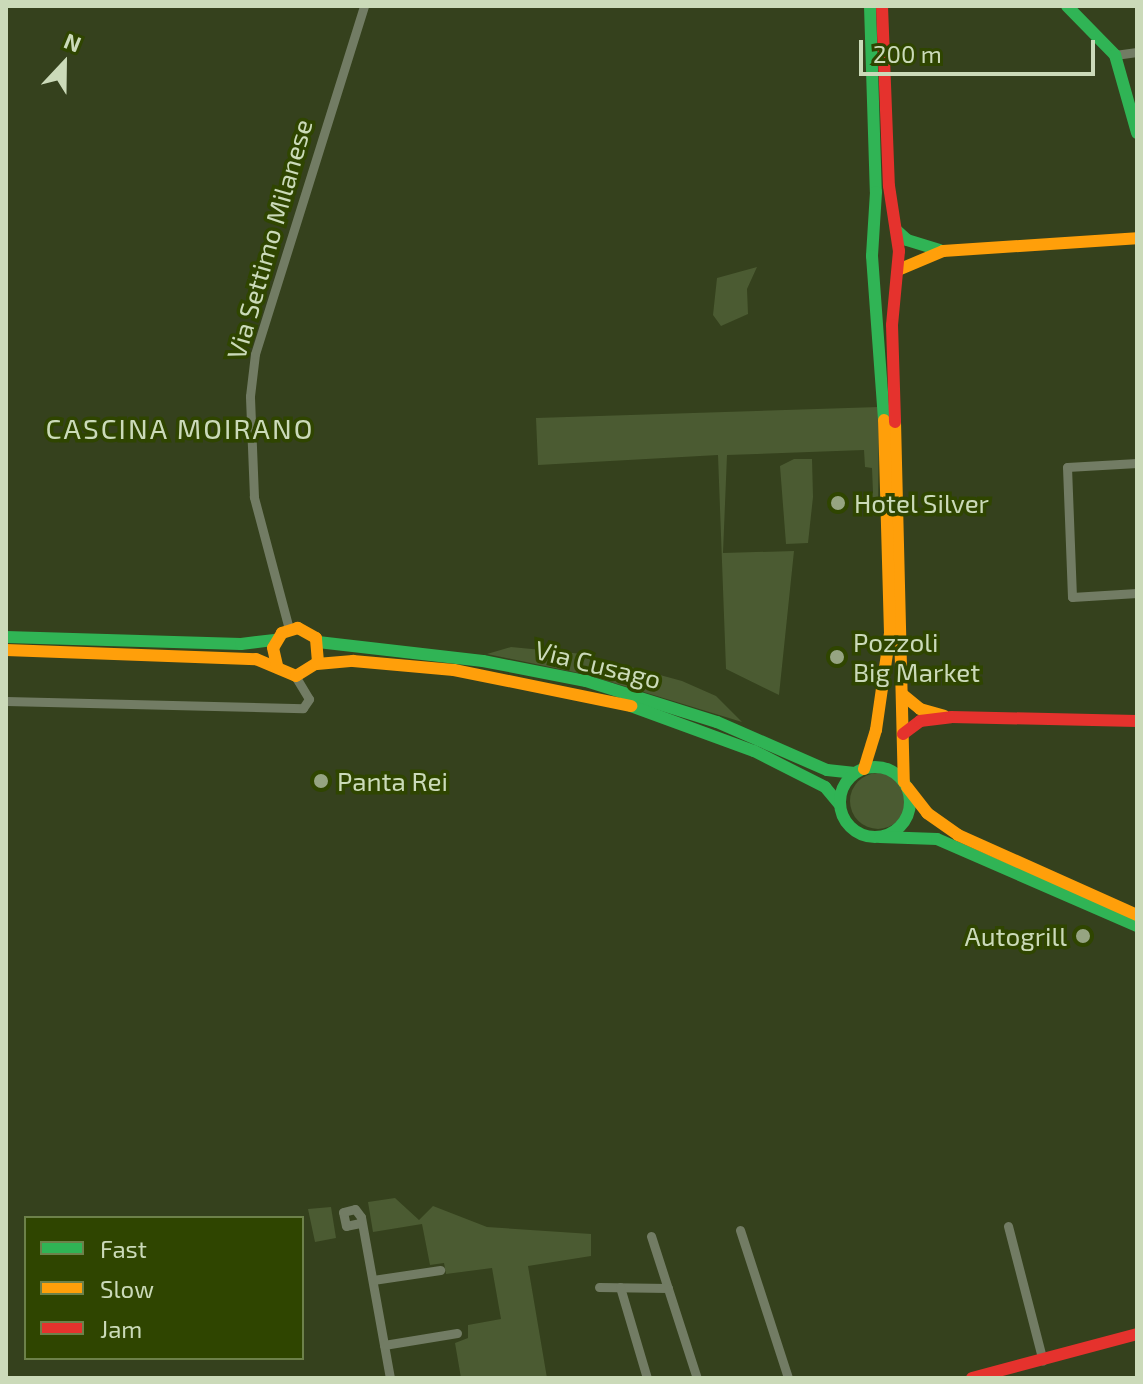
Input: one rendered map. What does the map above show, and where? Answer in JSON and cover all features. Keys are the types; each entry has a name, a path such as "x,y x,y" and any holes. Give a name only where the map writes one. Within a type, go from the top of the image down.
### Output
{"main road":[{"path":"870,6 876,224 872,256 876,278 890,591 880,699 860,771 843,787 840,805 855,831 880,837 937,839 1137,926"},
{"path":"880,837 896,831 907,817 892,325 897,274 882,6"},
{"path":"1067,6 1115,55 1137,133"},
{"path":"876,224 895,229 907,240 943,251"},
{"path":"876,278 884,282 914,259 943,251 1137,238"},
{"path":"6,637 241,644 275,640 289,629"},
{"name":"Via Cusago","path":"289,629 307,630 318,642 494,662 586,681 717,722 827,770 860,771"},
{"path":"275,640 277,666"},
{"path":"314,668 318,642"},
{"path":"6,650 242,658 277,666 295,676"},
{"name":"Via Cusago","path":"295,676 314,668 353,661 454,670 622,703 754,751 825,787 840,805"},
{"path":"903,695 920,709 951,717"},
{"path":"903,734 920,721 951,717 1137,721"},
{"path":"860,771 883,767 906,784 927,813 958,835 1137,915"},
{"path":"972,1378 1137,1334"}],"street":[{"name":"Via Settimo Milanese","path":"289,629 254,497 250,396 255,354 364,6"},
{"path":"1115,55 1137,52"},
{"path":"1137,463 1067,467 1072,597 1137,593"},
{"path":"305,686 314,668"},
{"path":"6,701 302,708 309,701 305,686 295,676"},
{"path":"360,1223 390,1378"},
{"path":"1008,1226 1043,1361"},
{"path":"740,1230 788,1378"},
{"path":"651,1236 697,1378"},
{"path":"373,1280 440,1270"},
{"path":"599,1287 668,1288"},
{"path":"620,1287 647,1378"},
{"path":"384,1345 457,1333"}],"green space":[{"path":"757,267 747,289 748,314 721,326 713,315 717,278"},
{"path":"879,407 878,513 869,513 877,510 877,497 866,497 873,493 872,468 865,467 864,450 727,455 723,553 794,551 779,695 726,669 718,455 538,465 536,418"},
{"path":"794,459 812,459 813,497 808,543 786,544 780,466"},
{"path":"511,647 583,654 682,681 716,696 742,722 588,675 487,654"},
{"path":"878,773 898,781 906,801 898,821 878,829 858,821 850,801 858,781"},
{"path":"395,1198 419,1220 433,1206 487,1227 591,1234 591,1256 528,1266 547,1378 461,1378 455,1343 468,1338 468,1325 501,1319 492,1268 446,1274 444,1263 430,1265 422,1224 373,1232 368,1202"},
{"path":"331,1207 336,1238 315,1242 308,1209"}],"traffic: fast":[{"path":"870,6 876,192 872,256 884,420"},
{"path":"1067,6 1115,55 1137,133"},
{"path":"896,230 907,240 940,250"},
{"path":"6,637 241,644 275,640"},
{"path":"318,642 483,661 586,681 717,722 827,770 855,773"},
{"path":"631,706 754,751 825,787 840,805"},
{"path":"882,767 904,782 910,802 908,816 900,827 889,835 868,837 850,827 842,816 840,795 850,777 861,769 882,767"},
{"path":"880,837 937,839 1137,926"}],"traffic: slow":[{"path":"898,270 943,251 1137,238"},
{"path":"864,769 876,730 890,633 884,420"},
{"path":"895,422 904,782"},
{"path":"6,650 256,659 296,676 318,662 316,638 298,628 282,633 273,648 277,666"},
{"path":"317,664 353,661 454,670 631,706"},
{"path":"903,695 920,709 944,716"},
{"path":"907,787 927,813 958,835 1137,915"}],"traffic: jam":[{"path":"882,6 889,186 899,251 892,325 895,422"},
{"path":"903,734 920,721 951,717 1137,721"},
{"path":"972,1378 1137,1334"}],"place":[{"name":"Hotel Silver","path":"838,503"},
{"name":"Pozzoli Big Market","path":"837,657"},
{"name":"Panta Rei","path":"321,781"},
{"name":"Autogrill","path":"1083,936"}],"district":[{"name":"CASCINA MOIRANO","path":"180,428"}]}
